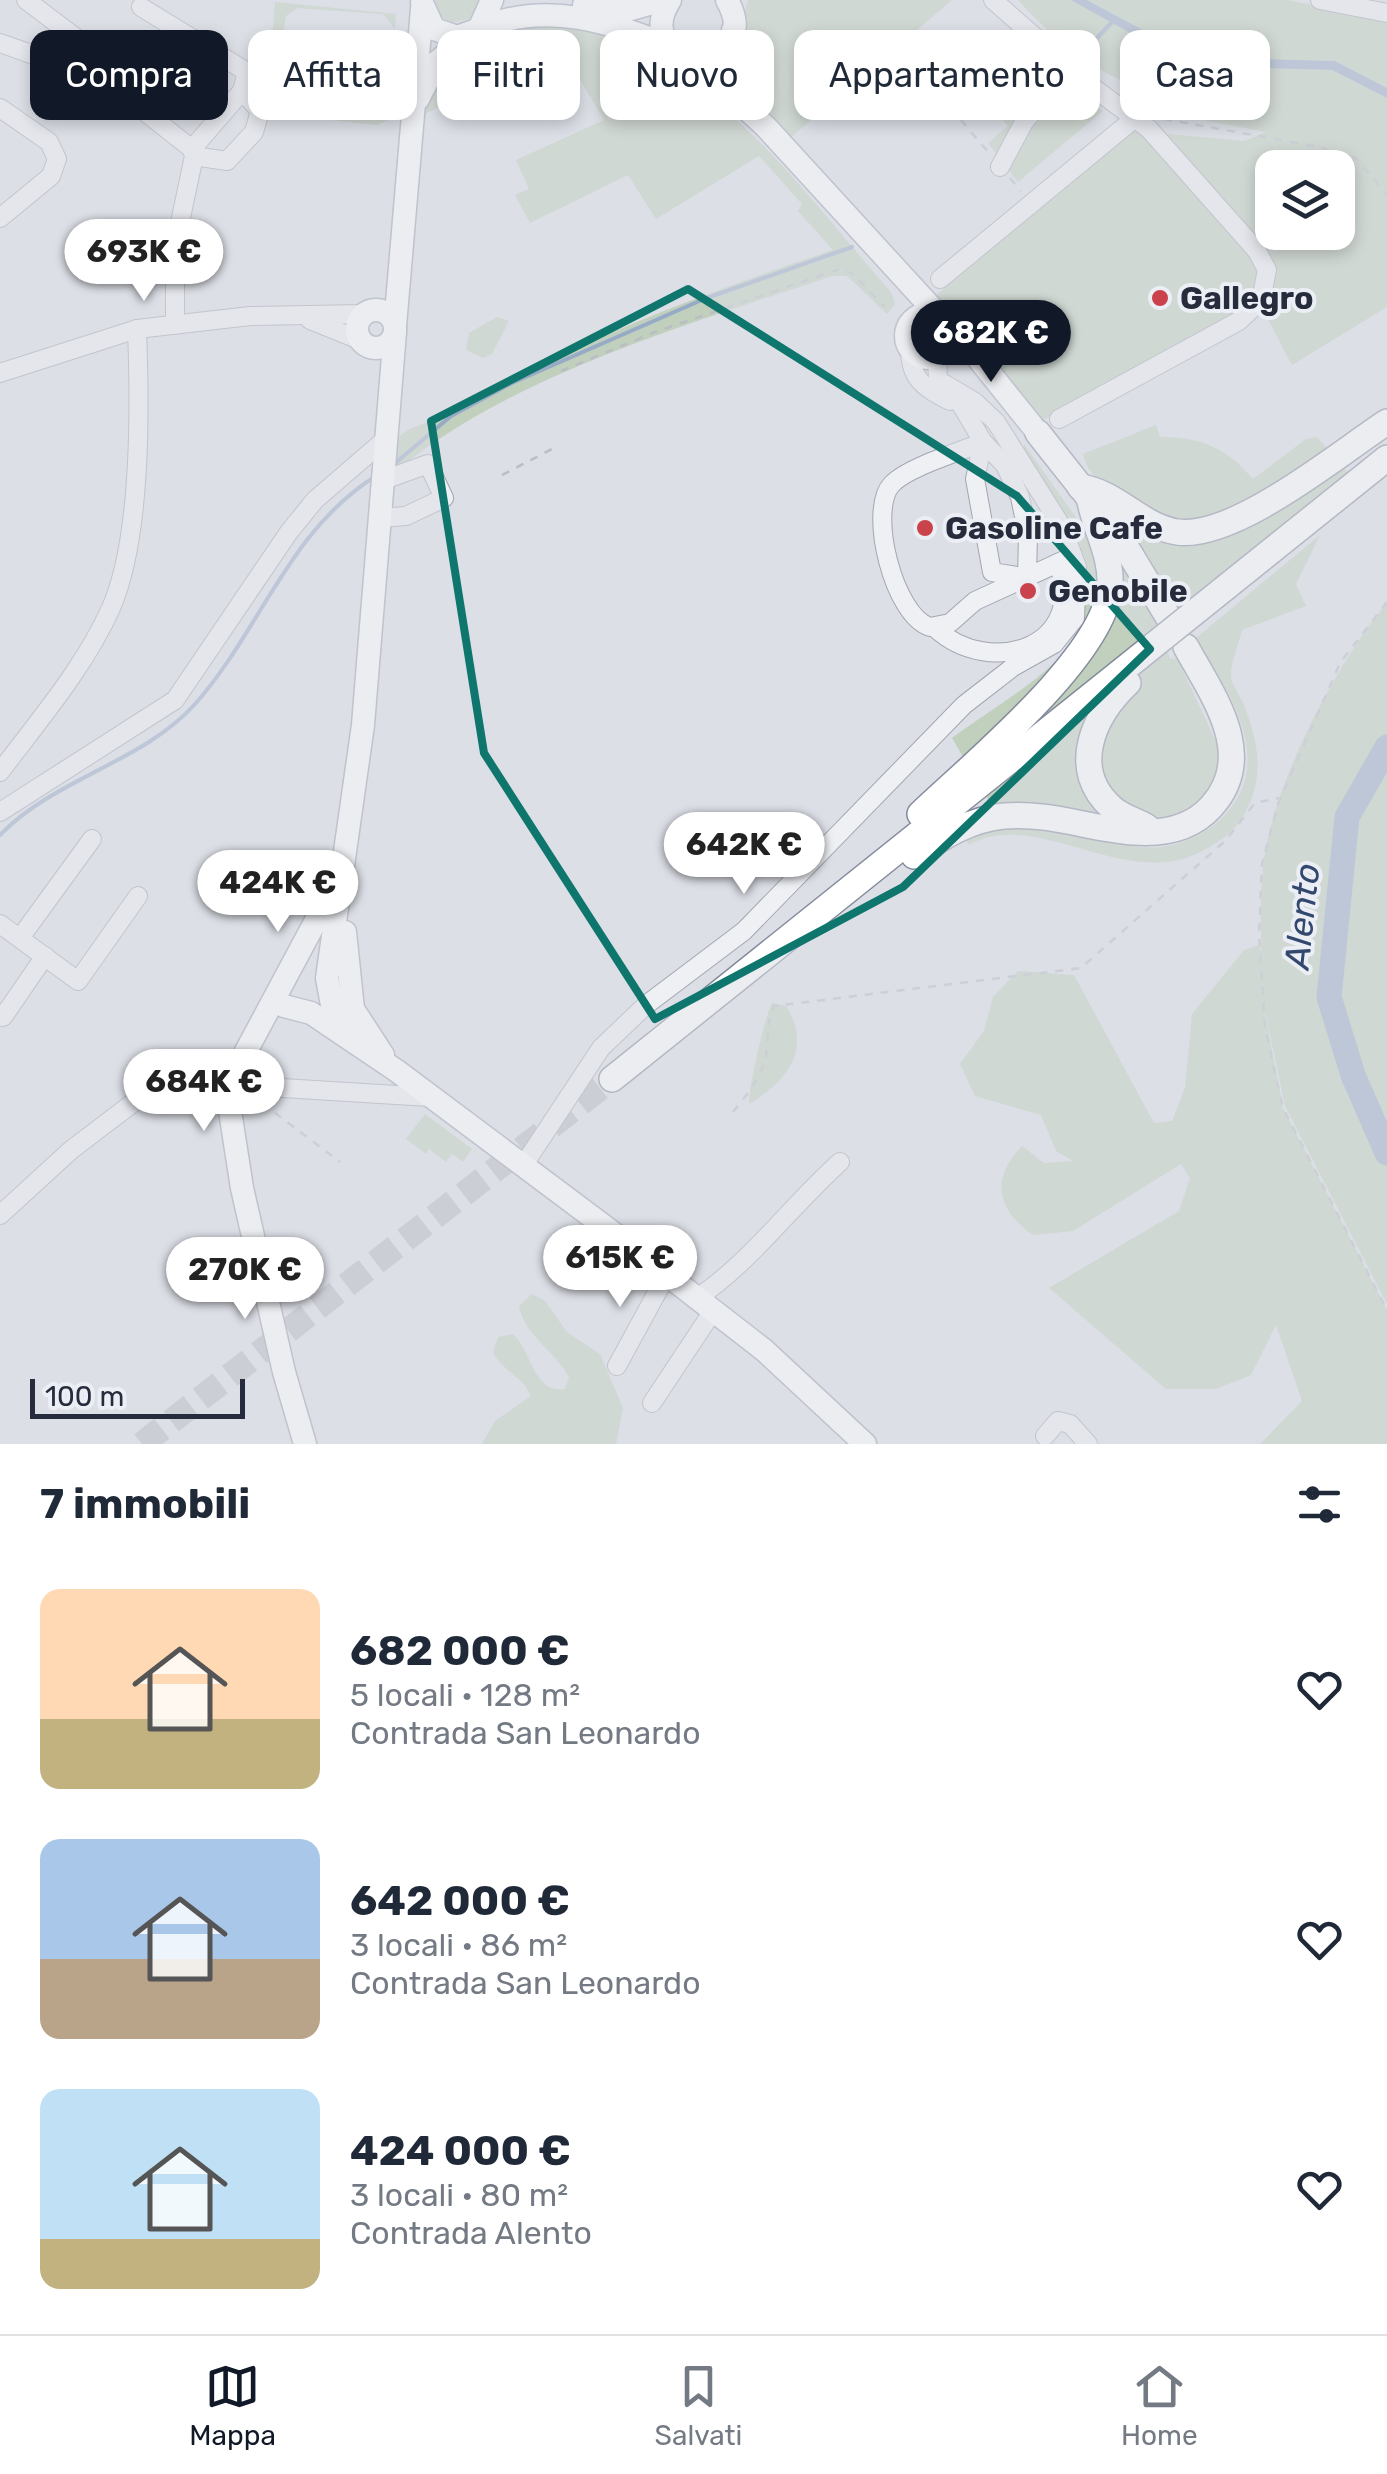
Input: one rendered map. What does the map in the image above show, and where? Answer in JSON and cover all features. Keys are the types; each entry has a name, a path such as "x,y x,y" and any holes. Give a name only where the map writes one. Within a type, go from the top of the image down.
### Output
{"highway":[{"path":"1084,492 1099,490 1151,523 1191,532 1240,517 1387,422"},
{"path":"1048,426 1084,492 1130,551 1170,620"},
{"path":"612,1079 1387,458"},
{"path":"856,884 872,856 1047,692 1100,624 1111,580 1084,492"},
{"path":"856,884 888,874 952,832 999,816 1052,816 1137,833 1172,830 1194,822 1224,792 1232,771 1229,730 1186,647"},
{"path":"1138,657 1133,679 1100,716 1088,758 1090,772 1103,798 1124,816 1151,830"}],"main road":[{"path":"475,30 492,0"},
{"path":"565,0 628,10 667,0 664,30"},
{"path":"422,4 437,31"},
{"path":"417,60 422,4"},
{"path":"733,12 742,82 766,127"},
{"path":"478,30 506,17 552,13 630,30"},
{"path":"417,105 437,62"},
{"path":"346,1036 332,1006 327,978 366,704 412,120"},
{"path":"758,120 899,276 943,340 1048,426"},
{"path":"390,404 358,324 391,280 404,246"},
{"path":"899,276 909,338 925,358 943,340"},
{"path":"367,312 383,311 395,329"},
{"path":"909,338 926,314 943,340"},
{"path":"364,343 384,347 395,329"},
{"path":"344,869 350,996 360,1025 396,1071"},
{"path":"281,999 344,869"},
{"path":"327,978 345,951"},
{"path":"305,1444 284,1372 230,1124 258,1027 281,999 304,977 327,978 350,996"},
{"path":"281,999 302,1008 396,1071 764,1350 866,1444"}],"street":[{"path":"26,0 66,30"},
{"path":"993,0 1025,30"},
{"path":"1320,0 1387,12"},
{"path":"141,7 179,30"},
{"path":"0,43 44,59 69,52 193,152 228,161 254,132 260,112 242,91"},
{"path":"174,325 175,246 193,152 242,91 248,72 228,60"},
{"path":"0,108 49,142 57,159 52,176 0,218"},
{"path":"1000,167 1026,120"},
{"path":"940,279 1032,203 1147,120 1257,251 1267,270 1266,290 1252,311 1215,337 1048,426"},
{"path":"0,373 136,329 250,316 367,312"},
{"path":"300,317 364,343"},
{"path":"0,772 82,661 111,608 128,559 135,454 136,329"},
{"path":"909,338 911,369 919,383 996,422"},
{"path":"943,340 936,374 966,409 983,442 1004,465 1020,498 1028,536 1026,578"},
{"path":"522,1166 601,1048 646,1005 744,931 964,706 1067,632 1079,603 1066,559 1062,527 996,422 975,402 953,392"},
{"path":"983,442 975,479 992,572 1026,578"},
{"path":"983,442 897,480 886,493 884,529 894,588 913,619 935,628 964,648 1003,654 1023,650 1043,639 1060,614 1066,559"},
{"path":"0,812 175,700 315,500 387,446"},
{"path":"380,518 406,516 444,498 428,464 383,486"},
{"path":"935,628 950,623 975,601 1066,559"},
{"path":"20,938 92,839"},
{"path":"0,924 78,981 138,896"},
{"path":"3,1017 44,956"},
{"path":"0,1215 71,1150 167,1077 201,1072 242,1085 429,1097"},
{"path":"652,1403 704,1305 772,1236 791,1208 840,1162"},
{"path":"616,1366 666,1276"},
{"path":"1046,1436 1058,1421 1070,1424 1088,1444"}],"path":[{"path":"961,120 1032,203"},
{"path":"1147,120 1319,146 1356,158 1387,195"},
{"path":"561,371 655,332 840,268 853,274 885,308"},
{"path":"502,475 552,449"},
{"path":"1387,602 1340,663 1280,798 1262,864 1259,935 1265,1028 1275,1084 1320,1183 1387,1310"},
{"path":"733,1112 752,1088 766,1058 768,1017 774,1006 1080,968 1225,841 1255,803 1280,798"},
{"path":"242,1085 340,1162"}],"highlighted area":[{"path":"688,289 1017,496 1150,649 903,887 655,1019 484,753 431,421"}],"green space":[{"path":"435,0 479,0 472,18 451,23 439,15"},
{"path":"748,0 952,0 917,30 794,30 794,120 811,120 789,139 774,117 774,30 743,30"},
{"path":"1018,0 1071,0 1143,30 1120,30 1120,80 1100,69 1100,30 1048,30"},
{"path":"1087,0 1287,0 1387,19 1387,88 1335,61 1270,59 1270,30 1143,30"},
{"path":"275,2 396,14 395,29 383,14 297,8 286,16 284,30 273,30"},
{"path":"543,23 579,30 505,30"},
{"path":"580,30 600,34 600,113 580,80"},
{"path":"1270,68 1332,70 1387,98 1387,307 1292,365 1262,308 1272,284 1157,133 1244,141 1266,132 1202,120 1270,120"},
{"path":"437,85 437,108 420,116"},
{"path":"331,120 388,120 377,125"},
{"path":"604,120 737,120 891,292 895,304 887,314 847,276 832,276 721,313 546,380 441,438 395,472 397,439 414,427 634,323 833,250 798,211 802,204 759,156 656,219 628,175 530,223 515,195 529,189 516,160"},
{"path":"1003,120 1092,120 1018,182 988,143 1008,126"},
{"path":"1137,127 1246,250 1256,269 1257,293 1182,350 1043,420 935,296"},
{"path":"497,317 509,321 492,354 483,358 466,350 469,333"},
{"path":"928,325 940,337 928,349 916,337"},
{"path":"1156,425 1160,437 1201,442 1223,452 1253,479 1306,439 1317,437 1350,475 1181,612 1121,517 1191,526 1112,491 1089,468 1083,454"},
{"path":"1024,444 1096,546 1120,555 1160,628 1170,659 1177,658 1218,746 1216,779 1197,809 1156,823 1024,802 991,805 952,738 1046,670 1067,648 1080,623 1084,593 1077,556 1032,469"},
{"path":"1320,535 1296,584 1306,606 1242,630 1231,678 1254,735 1256,782 1246,812 1229,833 1206,849 1176,860 1146,862 1025,836 996,836 968,845 966,832 1026,823 1050,825 1130,845 1162,847 1195,837 1217,823 1239,795 1246,773 1247,750 1233,703 1196,638"},
{"path":"1387,603 1387,1304 1285,1106 1262,997 1283,1108 1387,1310 1387,1444 1260,1444 1302,1401 1276,1325 1251,1375 1216,1389 1166,1389 1049,1288 1179,1211 1190,1178 1181,1164 1073,1231 1033,1235 1005,1205 1005,1170 1022,1146 1044,1163 1073,1161 1056,1151 1041,1115 975,1096 960,1064 984,1031 993,997 1018,971 1074,975 1154,1123 1172,1121 1185,1088 1192,1014 1244,950 1259,945 1261,953 1263,867 1292,765 1327,692"},
{"path":"772,1003 786,1006 794,1022 796,1050 785,1074 749,1104 765,1022"},
{"path":"425,1114 472,1149 463,1162 452,1154 446,1162 429,1149 426,1154 406,1139"},
{"path":"532,1294 545,1301 567,1332 600,1354 623,1408 616,1444 482,1444 495,1421 531,1396 493,1352 498,1337 513,1334 546,1385 565,1389 569,1377 522,1316 519,1306"}],"water":[{"path":"1071,0 1087,0 1143,30 1125,30"},
{"path":"1270,59 1335,61 1387,88 1387,98 1332,70 1270,68"}],"waterway":[{"path":"1100,35 1114,20"},
{"path":"393,465 451,416 512,383 704,299 852,247"},
{"path":"0,835 47,799 151,740 196,703 320,524 376,476"},
{"name":"Alento","path":"1387,747 1347,817 1329,997 1353,1075 1387,1153"}],"tunnel":[{"path":"142,1444 612,1079"}],"place":[{"name":"Gallegro","path":"1160,298"},
{"name":"Gasoline Cafe","path":"925,528"},
{"name":"Genobile","path":"1028,591"}]}
